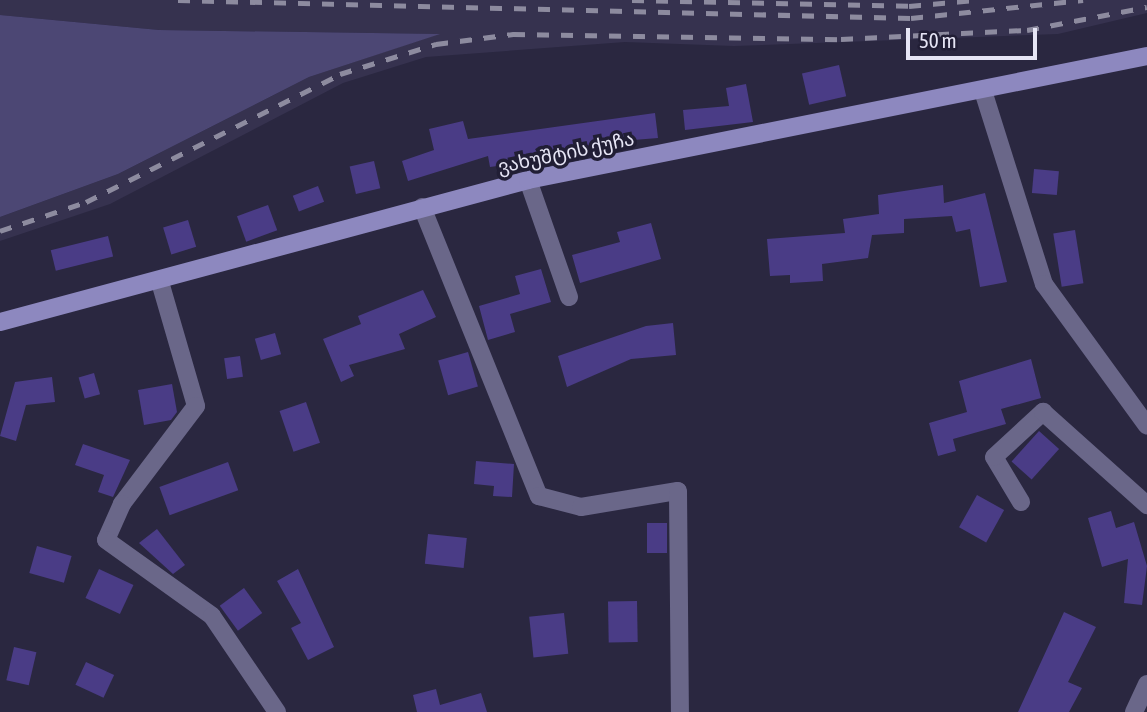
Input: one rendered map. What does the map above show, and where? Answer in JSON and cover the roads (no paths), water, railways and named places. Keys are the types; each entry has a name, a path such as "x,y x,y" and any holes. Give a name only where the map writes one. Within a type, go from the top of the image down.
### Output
{"street":[{"name":"ვახუშტის ქუჩა","path":"0,322 160,282 422,207 528,180 984,94 1147,56"},
{"path":"984,94 1044,284 1147,426"},
{"path":"528,180 569,296"},
{"path":"422,207 539,496 581,507 678,491 680,712"},
{"path":"160,282 196,406 122,504 106,540 212,616 277,712"},
{"path":"1021,502 993,457 1043,412 1147,505"},
{"path":"1134,712 1147,684"}],"railway":[{"path":"178,0 911,18 1083,0"},
{"path":"632,0 909,6 975,0"},
{"path":"0,231 86,202 340,74 436,44 513,34 841,39 1027,30 1147,7"}]}
